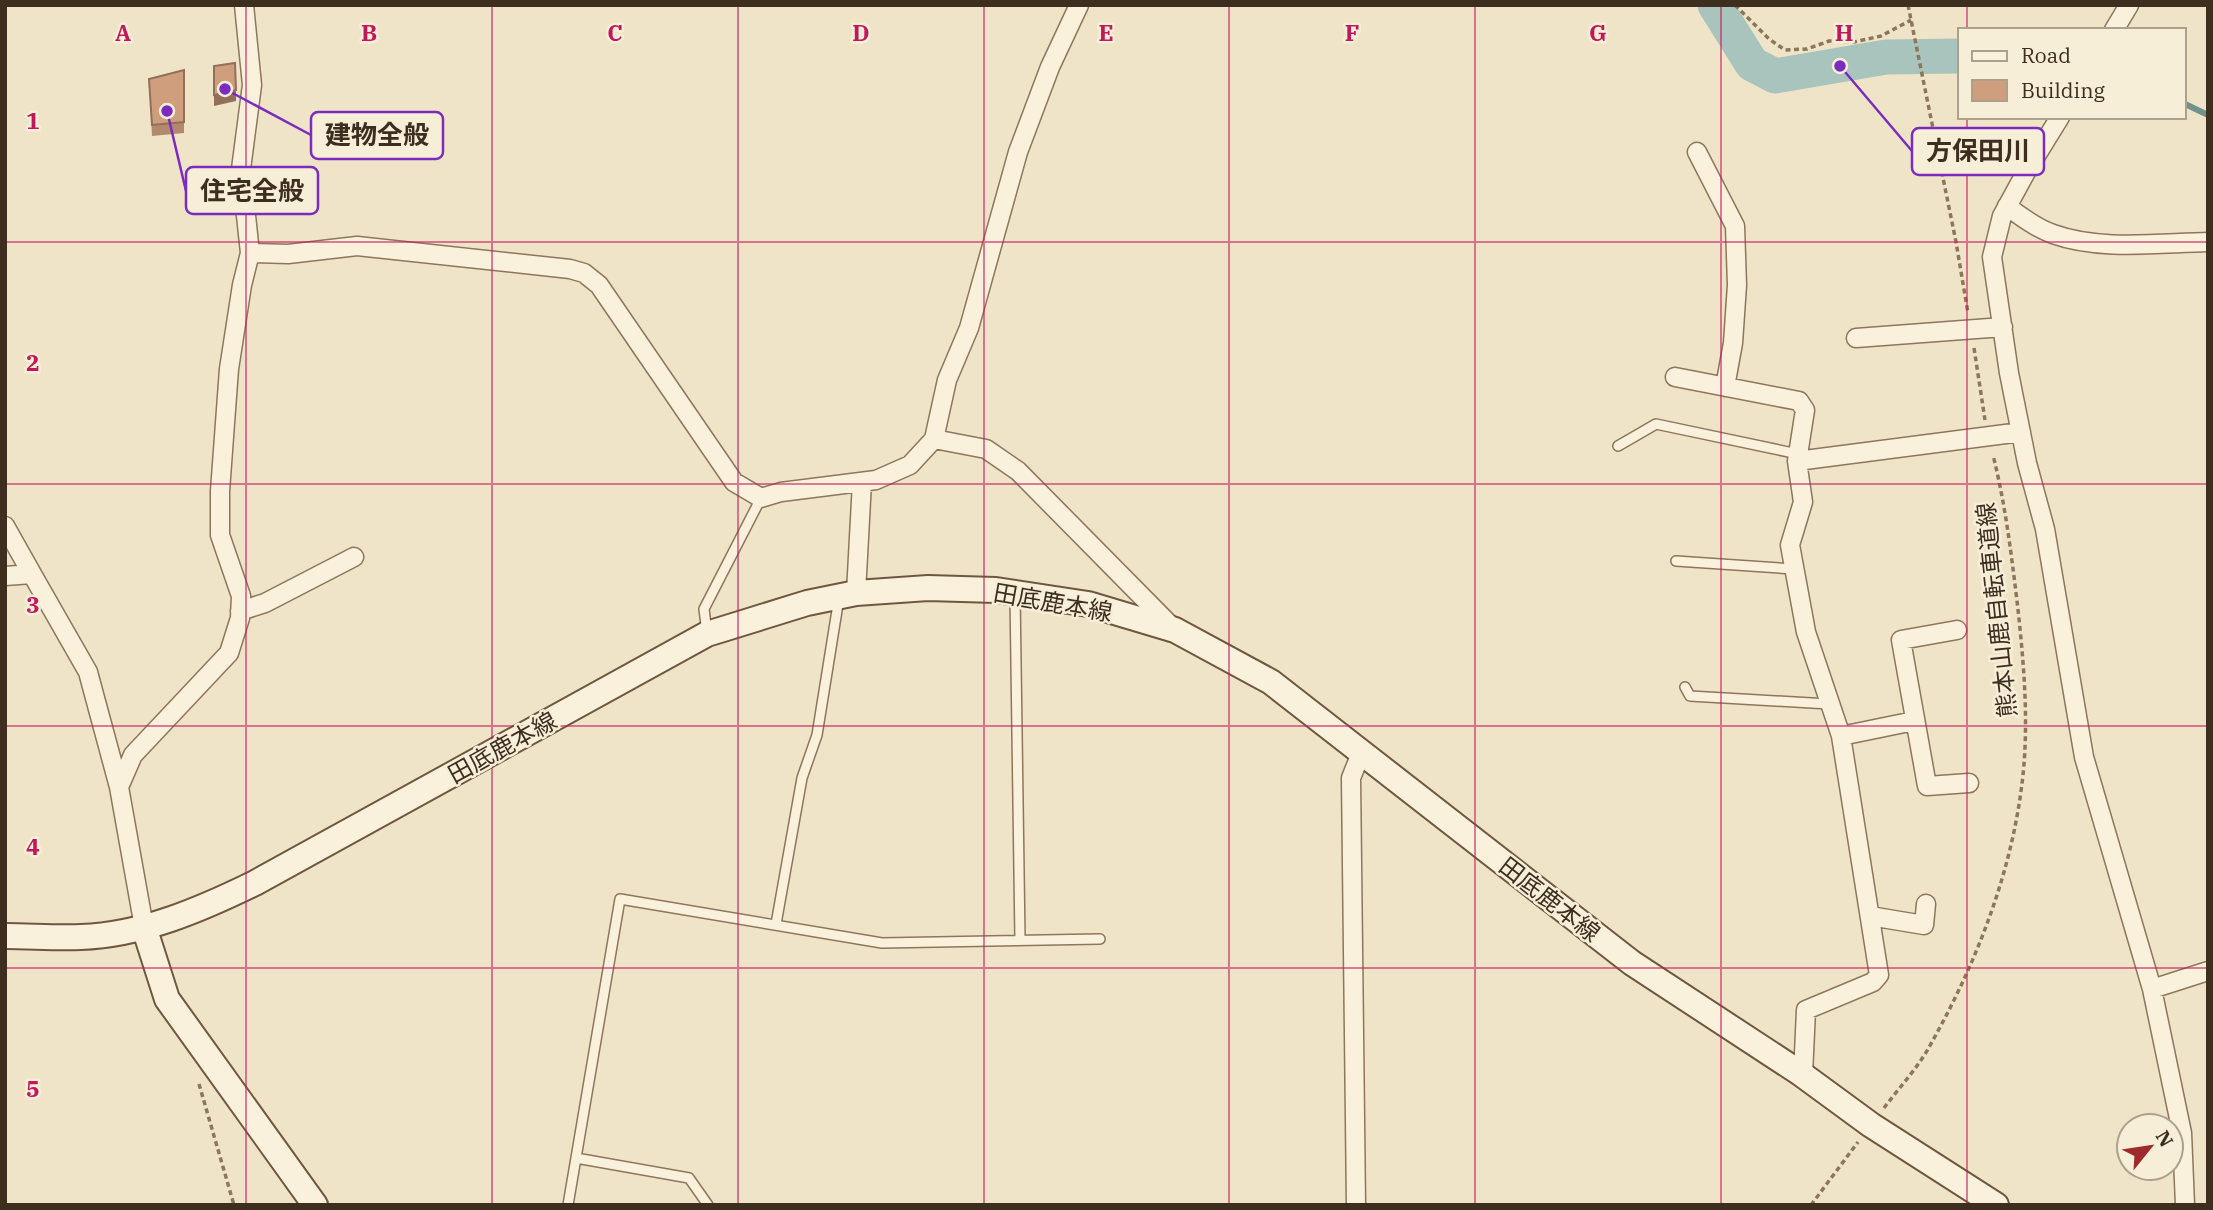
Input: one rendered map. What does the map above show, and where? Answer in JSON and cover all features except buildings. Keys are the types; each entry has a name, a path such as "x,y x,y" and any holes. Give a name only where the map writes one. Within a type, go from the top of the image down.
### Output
{"main road":[{"name":"田底鹿本線","path":"5,936 83,937 144,927 210,905 256,883 707,634 807,603 848,595 928,588 996,590 1088,604 1175,630 1271,682 1632,962 1803,1075 1871,1125 1996,1205"},
{"path":"144,927 167,999 316,1205"}],"street":[{"path":"119,787 133,755 229,653 240,611 241,596 220,535 220,491 229,369 242,285 250,253 241,169 252,85 244,5"},
{"path":"250,253 288,254 357,246 584,273 599,285 734,481 761,498 781,492 876,480 910,466 934,439 947,380 969,328 1018,152 1050,67 1079,5"},
{"path":"2116,28 2129,5"},
{"path":"2059,119 2002,216 1992,257 2021,432 2045,529 2084,757 2152,989 2182,1133 2185,1205"},
{"path":"1697,152 1735,226 1737,285 1733,343 1725,387"},
{"path":"2007,206 2025,220 2053,234 2098,243 2208,242"},
{"path":"1856,338 2003,327"},
{"path":"1675,377 1800,401 1805,410 1797,458 1803,502 1790,545 1806,632 1841,736 1879,975 1873,982 1805,1010 1803,1075"},
{"path":"1797,458 1988,438 2021,432"},
{"path":"934,439 986,449 1017,471 1175,630"},
{"path":"848,595 862,482"},
{"path":"5,526 88,672 119,787 144,927"},
{"path":"240,611 265,603 354,558"},
{"path":"5,576 32,574"},
{"path":"1957,630 1901,640 1927,786 1969,783"},
{"path":"1841,736 1914,720"},
{"path":"1356,1205 1351,778 1361,753"},
{"path":"1870,916 1924,925 1926,904"},
{"path":"2152,989 2208,971"}],"lane":[{"path":"1618,446 1656,424 1797,458"},
{"path":"707,634 704,608 761,498"},
{"path":"1676,561 1794,569"},
{"path":"1015,593 1020,940"},
{"path":"776,924 802,778 817,735 848,595"},
{"path":"1685,687 1690,696 1829,704"},
{"path":"568,1205 620,899 882,943 1100,939"},
{"path":"576,1157 689,1178 708,1205"}],"path":[{"path":"1735,5 1769,39 1785,50 1807,49 1829,41 1854,42 1881,36 1911,20"},
{"name":"熊本山鹿自転車道線","path":"1811,1205 1927,1051 1969,969 2004,875 2021,790 2025,724 2021,641 2003,498 1988,438 1956,242 1908,5"},
{"path":"196,1072 234,1205"}],"waterway":[{"path":"1715,5 1752,64 1775,76 1886,57 1958,56"},
{"path":"2185,104 2208,115"}],"place":[{"name":"方保田川","path":"1840,66"},
{"name":"建物全般","path":"225,89"},
{"name":"住宅全般","path":"167,111"}]}
